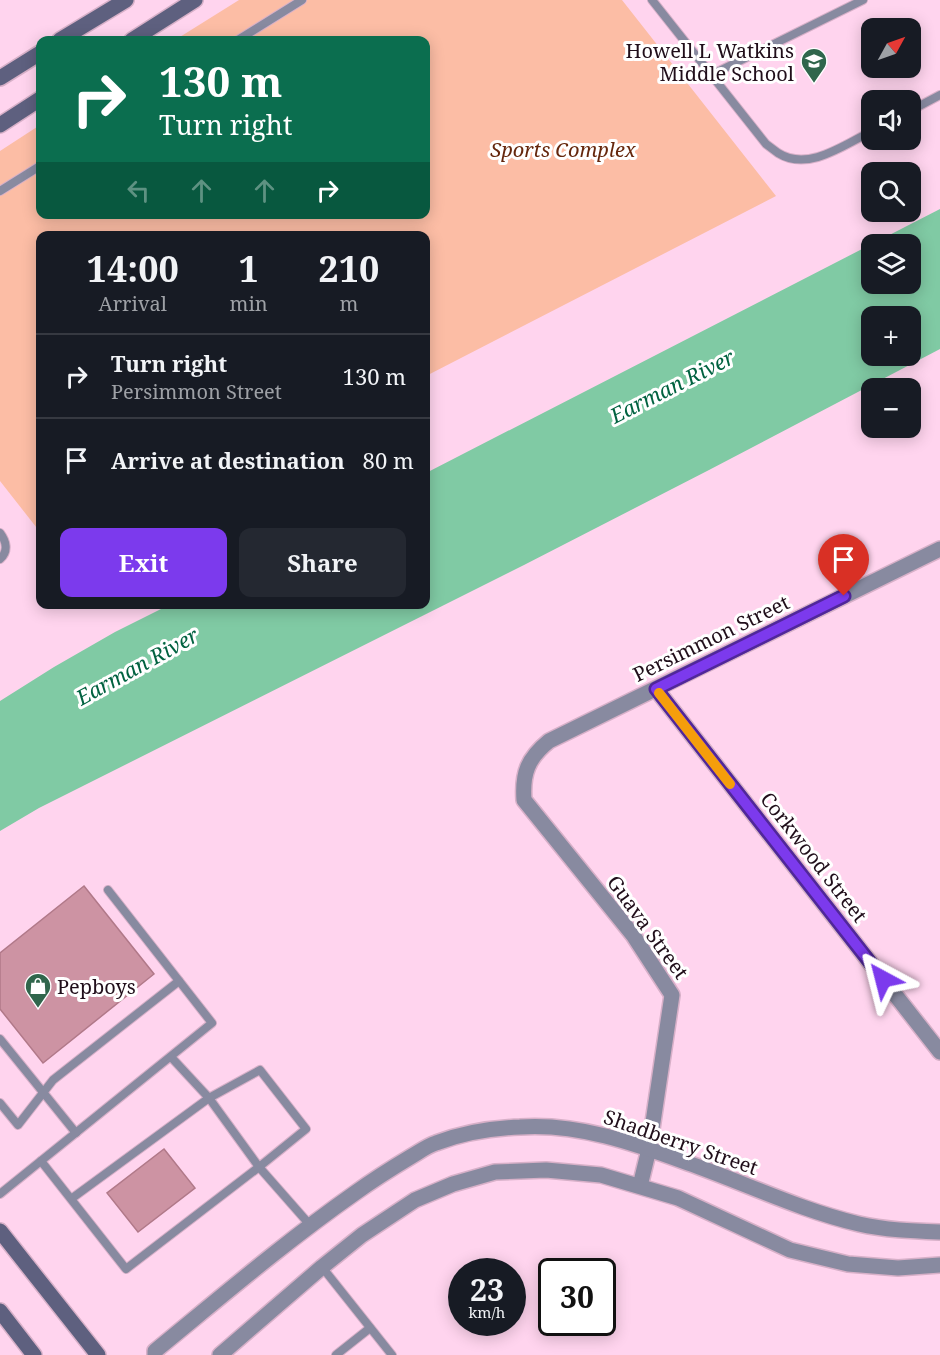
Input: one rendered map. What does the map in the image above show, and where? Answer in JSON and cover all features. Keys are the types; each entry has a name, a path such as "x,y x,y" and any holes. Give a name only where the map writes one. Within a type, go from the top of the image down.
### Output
{"street":[{"path":"67,36 126,0"},
{"path":"138,36 195,0"},
{"path":"0,78 36,56"},
{"path":"0,125 36,102"},
{"name":"Persimmon Street","path":"523,786 530,760 549,741 940,549"},
{"name":"Corkwood Street","path":"656,689 940,1052"},
{"name":"Guava Street","path":"523,786 524,800 633,935 672,995 649,1149 640,1186"},
{"name":"Shadberry Street","path":"155,1355 155,1351 310,1225 385,1172 434,1143 462,1135 521,1126 575,1129 649,1149 807,1209 861,1225 940,1232"},
{"path":"220,1355 362,1234 415,1200 453,1184 495,1172 546,1170 602,1175 678,1198 790,1250 848,1264 898,1268 940,1265"},
{"path":"0,1231 98,1355"},
{"path":"0,1311 34,1355"}],"lane":[{"path":"244,36 302,0"},
{"path":"652,0 766,144 779,154 794,159 812,159 861,137"},
{"path":"711,75 863,0"},
{"path":"921,105 940,95"},
{"path":"0,192 36,169"},
{"path":"0,533 6,547 0,559"},
{"path":"0,1194 212,1023 108,890"},
{"path":"0,1103 18,1125 53,1080 179,981"},
{"path":"0,1039 76,1133"},
{"path":"171,1057 208,1098 260,1167 310,1225"},
{"path":"40,1161 71,1200 126,1269 306,1129 260,1070 208,1098 71,1200"},
{"path":"322,1267 392,1355"},
{"path":"336,1355 370,1328"}],"green space":[{"name":"Sports Complex","path":"239,0 622,0 776,196 430,374 430,231 36,231 36,527 0,481 0,151 36,128 36,219 430,219 430,36 181,36"}],"water":[{"name":"Earman River","path":"940,209 940,349 921,359 921,306 861,306 861,366 908,366 885,378 861,378 861,390 524,565 39,808 0,831 0,701 54,667 161,609 430,609 430,471 861,250 861,294 921,294 921,234 891,234 915,222 921,222 921,219"}],"building":[{"path":"84,886 154,974 43,1063 0,1009 0,953"},
{"path":"164,1149 195,1188 138,1232 107,1193"}],"slow traffic":[{"path":"659,693 730,784"}],"place":[{"name":"Howell L Watkins Middle School","path":"814,84"},
{"name":"Pepboys","path":"38,1009"}],"route":[{"path":"844,596 656,689 883,979"}]}
